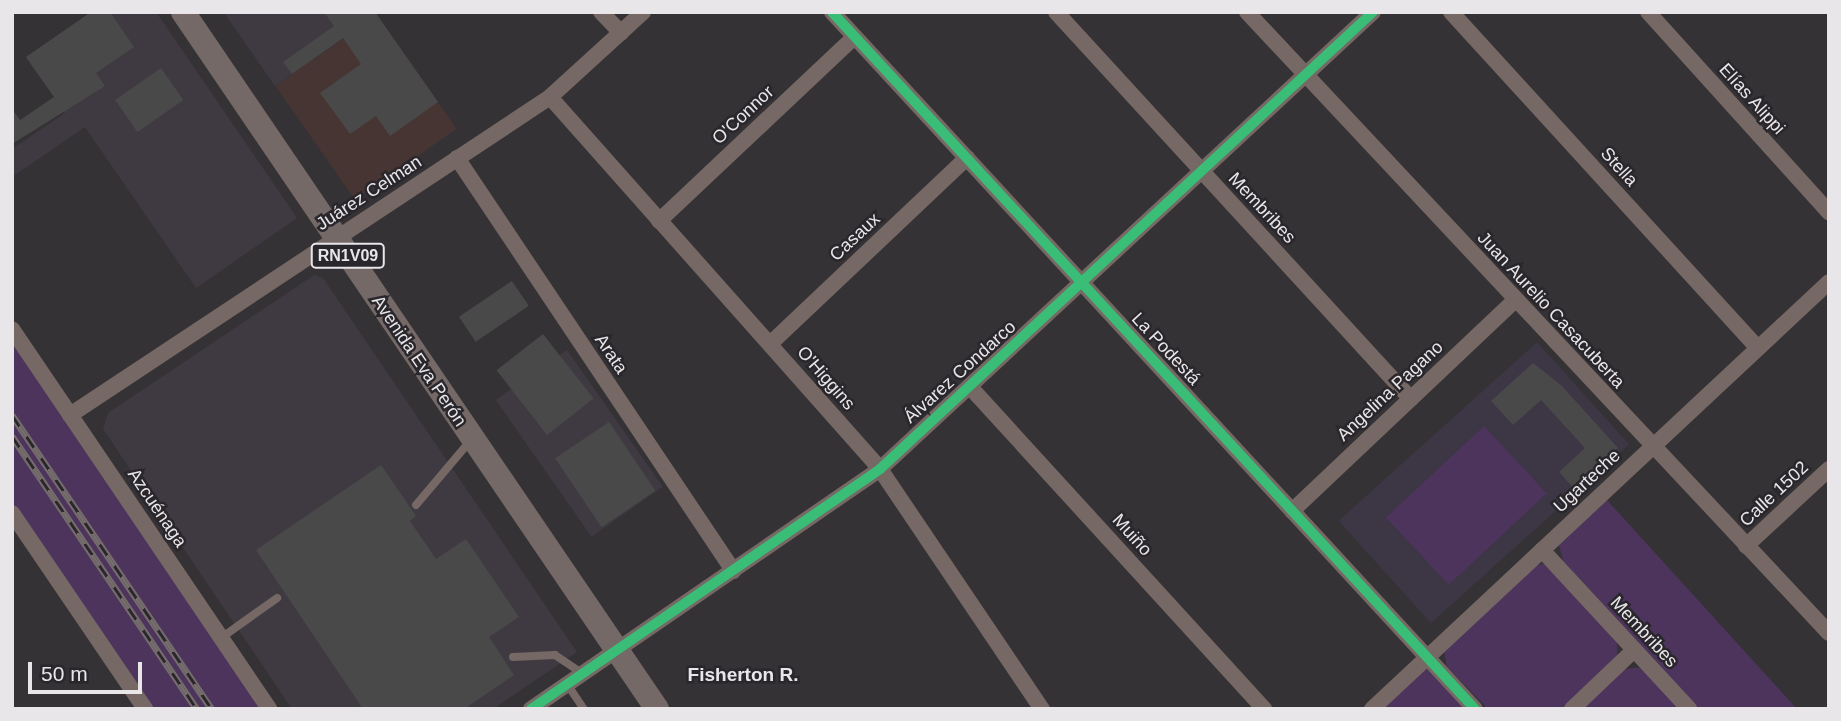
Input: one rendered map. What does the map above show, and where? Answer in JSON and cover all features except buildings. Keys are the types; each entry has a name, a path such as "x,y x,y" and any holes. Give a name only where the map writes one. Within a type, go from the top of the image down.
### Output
{"main road":[{"name":"Avenida Eva Perón","path":"183,12 657,709"}],"street":[{"path":"601,12 621,33"},
{"name":"Juárez Celman","path":"70,415 550,97 643,12"},
{"name":"La Podestá","path":"832,12 1475,709"},
{"name":"Membribes","path":"1056,12 1411,399"},
{"name":"Juan Aurelio Casacuberta","path":"1247,12 1829,633"},
{"name":"Álvarez Condarco","path":"531,709 880,469 971,388 1374,12"},
{"name":"Stella","path":"1451,12 1758,348"},
{"name":"Elías Alippi","path":"1648,12 1829,212"},
{"name":"O'Connor","path":"659,221 855,37"},
{"name":"O'Higgins","path":"550,97 880,469 1042,709"},
{"name":"Arata","path":"457,158 733,571"},
{"name":"Casaux","path":"770,344 967,158"},
{"name":"Ugarteche","path":"1372,709 1829,282"},
{"name":"Angelina Pagano","path":"1292,510 1515,300"},
{"name":"Azcuénaga","path":"12,329 269,709"},
{"name":"Muiño","path":"971,388 1264,709"},
{"name":"Calle 1502","path":"1746,546 1829,469"},
{"path":"12,513 145,709"},
{"name":"Membribes","path":"1542,550 1689,709"},
{"path":"1572,709 1634,650"}],"lane":[{"path":"415,505 472,439"},
{"path":"221,638 277,598"},
{"path":"513,657 555,655 583,674"},
{"path":"567,684 584,709"}],"shaded area":[{"path":"91,12 156,12 297,218 196,288 85,127 12,177 12,149 65,113 26,57"},
{"path":"375,12 377,15 275,86 225,14"},
{"path":"377,15 457,129 355,200 275,86"},
{"path":"314,275 323,278 577,652 493,709 292,709 103,429 108,413"},
{"path":"12,329 269,709 145,709 12,514"},
{"path":"1537,342 1629,445 1431,623 1339,521"},
{"path":"567,350 663,487 592,537 496,400"},
{"path":"1484,426 1547,493 1449,585 1386,517"},
{"path":"1606,499 1797,709 1699,709 1563,561 1559,545"},
{"path":"1544,564 1617,639 1617,660 1564,709 1488,709 1447,667 1444,650 1535,565"},
{"path":"1644,667 1682,709 1582,709 1624,669"},
{"path":"1430,668 1469,709 1382,709 1423,671"}],"railway":[{"path":"12,415 212,709"},
{"path":"12,436 197,709"}],"cycle path":[{"path":"832,12 1475,709"},
{"path":"531,709 880,469 1373,12"}],"district":[{"name":"Fisherton R.","path":"743,675"}]}
